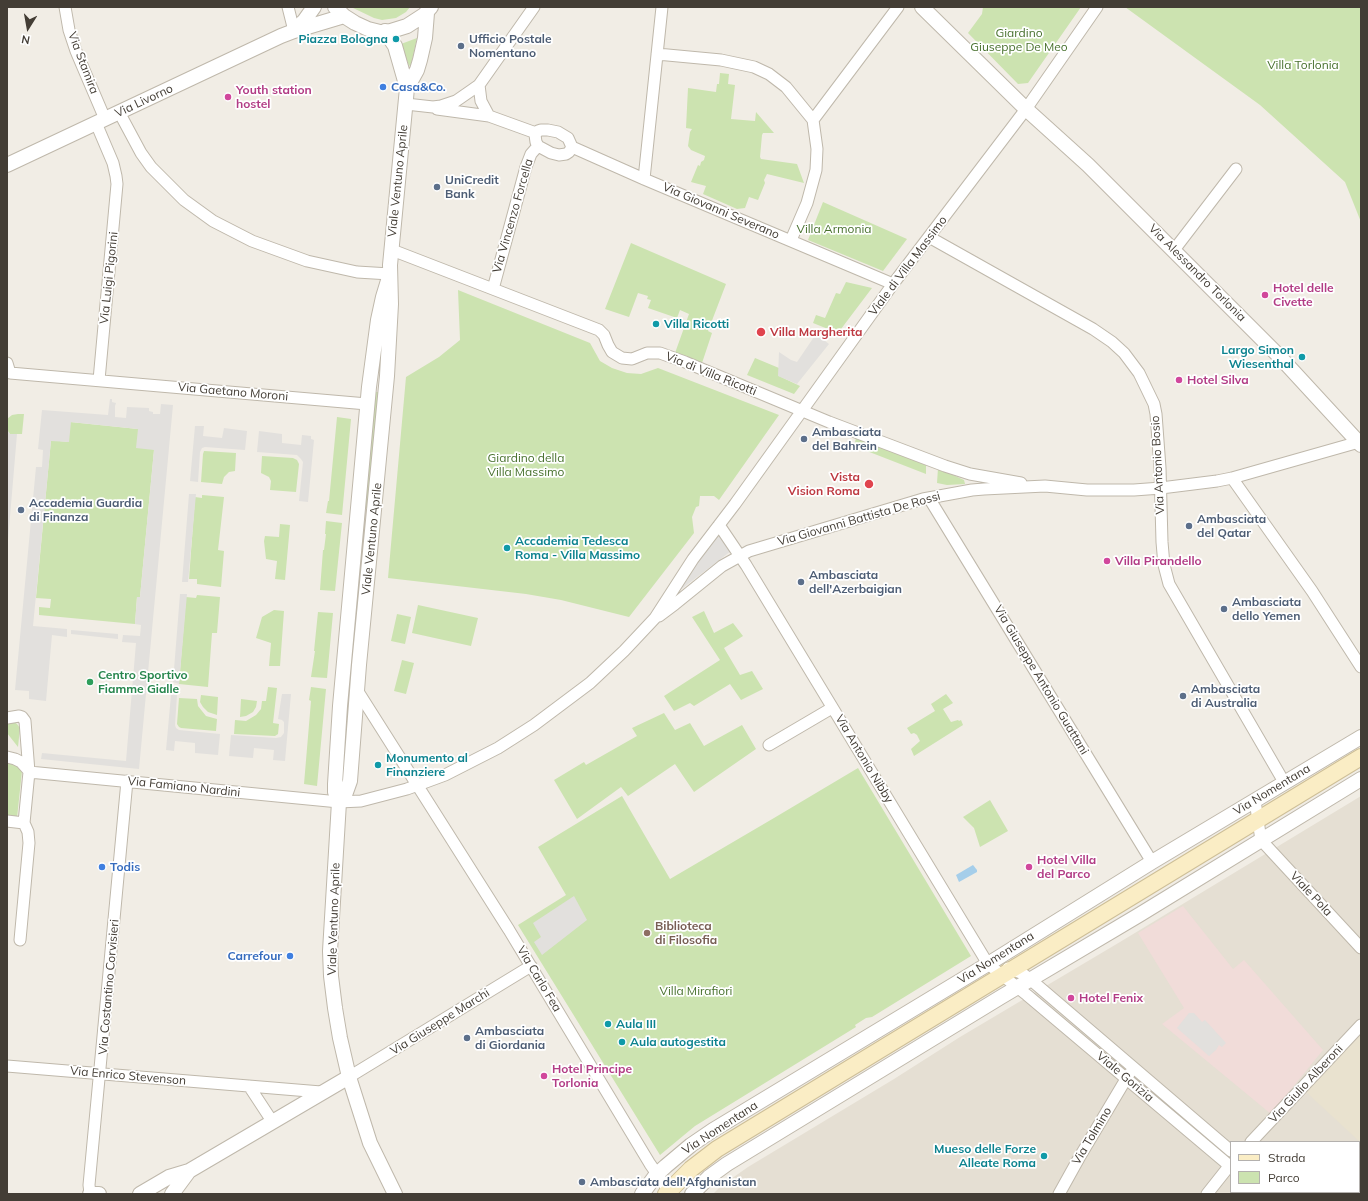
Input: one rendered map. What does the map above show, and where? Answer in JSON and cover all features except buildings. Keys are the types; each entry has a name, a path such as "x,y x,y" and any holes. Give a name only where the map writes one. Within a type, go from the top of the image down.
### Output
{"main road":[{"name":"Via Nomentana","path":"669,1193 691,1169 717,1149 1361,758"}],"street":[{"name":"Via Stamira","path":"65,7 69,30 100,121 116,176"},
{"path":"288,7 294,31"},
{"path":"294,31 304,21 314,7"},
{"path":"406,104 433,107 448,105 479,85 534,7"},
{"path":"644,179 662,7"},
{"path":"813,120 898,7"},
{"name":"Via Alessandro Torlonia","path":"922,7 1026,109 1081,158 1174,250 1279,356 1360,444"},
{"name":"Viale di Villa Massimo","path":"655,618 676,584 893,284 1026,109 1097,7"},
{"path":"294,31 339,11 356,24 368,29 385,31 407,26 429,10"},
{"path":"408,88 420,60 429,10"},
{"name":"Via Livorno","path":"7,165 280,36 294,31"},
{"path":"385,31 395,46 408,88"},
{"path":"657,54 721,60 754,67 769,74 786,87 813,120 817,149 816,170 807,203 791,240"},
{"path":"479,85 481,101 489,116"},
{"name":"Viale Ventuno Aprile","path":"339,802 346,794 349,785 387,376 392,304 390,274 408,88"},
{"name":"Via Giovanni Severano","path":"433,107 441,110 489,116 536,133 541,130 558,132 568,138 572,147 893,284"},
{"path":"119,112 141,153 149,164 174,191 199,212 252,241 285,254 328,266 357,272 390,274"},
{"path":"536,133 535,140 538,146 548,152 560,155 569,152 572,147"},
{"name":"Via Vincenzo Forcella","path":"493,289 529,157 538,146"},
{"path":"1174,250 1236,169"},
{"name":"Via Luigi Pigorini","path":"99,380 117,187 116,176"},
{"name":"Via Antonio Bosio","path":"929,237 1081,322 1108,339 1124,353 1139,373 1154,404 1158,436 1162,542 1164,565 1169,584 1284,782"},
{"name":"Via di Villa Ricotti","path":"392,250 599,330 604,334 608,346 612,352 622,358 632,359 650,352 660,353 802,411 945,466 970,474 1045,486"},
{"name":"Viale Ventuno Aprile","path":"390,274 384,292 378,320 367,404 356,521 335,784 335,792 339,802 332,908 331,963 333,996 338,1030 349,1077 370,1143 395,1194"},
{"name":"Via Gaetano Moroni","path":"8,371 367,404"},
{"name":"Via Giovanni Battista De Rossi","path":"655,618 675,604 722,566 749,551 866,515 929,498 972,490 1045,486 1103,490 1161,488 1222,481 1360,444"},
{"path":"970,474 974,484 972,490"},
{"path":"1232,478 1312,591 1361,667"},
{"name":"Via Giuseppe Antonio Guattani","path":"929,498 1152,862"},
{"path":"356,521 372,532"},
{"name":"Via Antonio Nibby","path":"719,525 740,555 988,964"},
{"path":"349,604 365,606"},
{"path":"418,785 445,775 488,754 534,725 590,683 624,651 655,618"},
{"name":"Via Carlo Fea","path":"357,690 531,966 656,1175 669,1193"},
{"path":"769,746 832,708"},
{"path":"7,718 19,716 25,721 29,772 24,823 28,832 29,843 20,940"},
{"name":"Via Nomentana","path":"642,1194 656,1175 684,1150 713,1130 988,964 1152,862 1361,737"},
{"path":"7,757 21,762 29,772"},
{"name":"Via Famiano Nardini","path":"29,772 339,802 361,801 418,785"},
{"path":"692,1194 709,1177 727,1164 1361,779"},
{"name":"Via Costantino Corvisieri","path":"93,1194 90,1185 127,781"},
{"path":"1255,801 1261,840"},
{"path":"7,821 24,823"},
{"name":"Viale Pola","path":"1261,840 1361,948"},
{"path":"988,964 1008,972"},
{"name":"Via Giuseppe Marchi","path":"349,1077 531,966"},
{"name":"Viale Gorizia","path":"1008,972 1023,974 1031,980 1230,1150"},
{"name":"Viale Gorizia","path":"1008,972 1018,988 1230,1166"},
{"name":"Via Giulio Alberoni","path":"1252,1141 1361,1025"},
{"name":"Via Enrico Stevenson","path":"7,1066 321,1092"},
{"name":"Via Tolmino","path":"1059,1194 1078,1158 1133,1068"},
{"path":"140,1194 169,1177 189,1171 321,1092 349,1077"},
{"path":"249,1086 272,1121"},
{"path":"1180,1123 1188,1114"},
{"path":"1207,1194 1230,1166"},
{"path":"172,1194 189,1171"}],"shaded area":[{"path":"816,334 829,344 797,384 778,376 779,352 797,362"},
{"path":"110,399 112,399 112,402 116,403 115,417 126,418 127,407 149,408 149,411 153,412 153,414 160,414 161,404 173,405 139,769 41,759 42,753 126,761 136,643 122,642 123,635 140,636 141,625 135,624 137,597 140,597 154,450 136,448 138,429 71,422 69,442 51,441 33,626 67,629 67,637 52,635 46,701 29,699 29,691 15,690 36,467 42,467 43,450 38,449 42,410 108,415"},
{"path":"195,426 204,426 203,436 222,438 224,428 247,431 245,450 202,448 200,452 198,482 190,481"},
{"path":"7,430 10,434 17,434 7,552"},
{"path":"259,431 282,434 282,443 301,445 302,435 311,436 311,439 314,440 308,502 299,501 303,462 301,459 297,455 257,452"},
{"path":"189,494 196,494 188,582 182,582"},
{"path":"719,535 731,551 671,597"},
{"path":"180,594 187,594 179,684 173,682"},
{"path":"71,630 118,634 118,639 71,634"},
{"path":"282,694 291,694 285,761 273,760 274,750 254,748 253,758 229,756 231,735 281,737 284,733 284,722 278,719"},
{"path":"171,695 177,695 176,728 179,730 220,734 218,755 195,753 195,743 175,741 174,751 166,750"},
{"path":"1361,796 1361,1194 713,1194 721,1186 748,1167 894,1079 960,1037"},
{"path":"574,896 587,920 542,955 534,942 541,937 533,923"},
{"path":"1183,906 1233,969 1244,960 1323,1050 1271,1114 1162,1024 1184,1008 1138,933"},
{"path":"1189,1013 1194,1013 1202,1022 1205,1020 1226,1043 1222,1047 1219,1045 1209,1056 1177,1028"},
{"path":"1361,1034 1361,1143 1306,1092"}],"green space":[{"path":"351,7 410,7 406,12 396,18 382,20 374,18"},
{"name":"Giardino Giuseppe De Meo","path":"983,7 1081,7 1028,83 1018,84 968,33 982,14"},
{"name":"Villa Torlonia","path":"1125,7 1361,7 1361,222 1345,182 1260,105"},
{"path":"417,38 411,65 409,66 401,44"},
{"path":"720,73 729,74 728,84 735,85 731,119 755,121 756,112 774,133 763,133 762,135 761,159 797,164 804,183 767,174 758,200 749,197 745,208 737,209 703,194 706,186 691,182 698,165 700,166 705,156 691,150 688,146 690,132 692,129 686,128 688,88 716,92 717,84 719,84"},
{"name":"Villa Armonia","path":"823,202 907,239 883,271 808,240"},
{"path":"631,243 726,284 708,331 712,333 702,363 675,353 689,314 680,310 677,318 648,308 651,300 647,299 648,296 638,293 629,317 605,309"},
{"path":"846,282 872,288 838,333 813,323 816,315 825,318 836,293 840,294"},
{"name":"Giardino della Villa Massimo","path":"458,290 590,343 600,361 612,368 627,373 641,374 658,368 779,415 719,500 714,496 700,496 699,506 696,507 692,517 694,533 629,617 561,600 526,594 388,578 406,377 439,357 460,340"},
{"path":"755,358 779,368 779,376 800,386 794,394 747,375"},
{"path":"375,392 379,392 368,508 364,508"},
{"path":"24,414 22,434 10,434 7,430 7,419 12,415"},
{"path":"337,417 351,419 342,515 326,513 329,501"},
{"path":"70,422 138,429 154,450 140,597 137,597 135,624 39,615 39,607 50,608 51,599 36,598 51,440 68,442"},
{"path":"856,438 926,465 926,474 854,446"},
{"path":"204,451 236,453 235,471 229,472 224,477 222,484 201,482"},
{"path":"262,456 293,458 297,460 299,464 296,492 270,490 271,481 269,477 261,473"},
{"path":"938,468 964,480 965,484 947,485 937,483"},
{"path":"202,495 224,497 218,550 224,551 221,587 197,584 197,579 189,579 195,497 202,498"},
{"path":"326,521 342,523 335,591 320,590"},
{"path":"280,524 290,525 285,580 275,579 277,561 266,559 264,541 265,536 279,537"},
{"path":"197,595 220,597 217,633 212,633 208,687 179,684 186,597 196,598"},
{"path":"418,605 478,618 471,646 412,633"},
{"path":"274,610 284,611 280,666 269,666 271,643 256,638 262,617"},
{"path":"704,611 714,633 733,623 743,636 724,648 740,675 752,671 763,689 741,700 730,684 694,706 690,703 674,711 664,696 720,660 692,617"},
{"path":"318,612 333,613 327,678 311,677"},
{"path":"397,614 411,617 405,644 391,641"},
{"path":"402,660 414,663 406,694 394,691"},
{"path":"268,687 277,688 273,723 279,724 278,734 275,736 234,734 235,720 246,721 256,715 261,709 262,701 266,701"},
{"path":"311,687 326,689 317,786 304,784"},
{"path":"946,694 953,703 943,709 951,722 961,720 963,725 914,756 911,749 920,741 917,735 914,733 911,734 907,728 935,711 931,704"},
{"path":"201,695 218,697 217,715 208,712 203,707 200,702"},
{"path":"179,698 197,699 198,706 206,716 217,719 216,731 179,727 177,724"},
{"path":"241,699 257,701 253,712 246,716 240,717"},
{"path":"664,713 675,730 690,723 704,746 742,725 756,749 694,792 675,764 628,796 621,787 577,819 554,780 584,762 586,765 637,736 632,728"},
{"path":"14,722 20,728 18,747 7,733 7,724"},
{"path":"7,762 18,764 22,771 17,818 7,817"},
{"name":"Villa Mirafiori","path":"858,768 971,956 872,1017 866,1018 855,1025 856,1027 695,1126 660,1155 518,925 566,895 538,847 622,796 670,879"},
{"path":"990,800 1008,831 980,847 974,828 963,817"}],"water":[{"path":"973,865 977,872 959,882 956,875"}],"place":[{"name":"Piazza Bologna","path":"396,39"},
{"name":"Ufficio Postale Nomentano","path":"461,46"},
{"name":"Casa&Co.","path":"383,87"},
{"name":"Youth station hostel","path":"228,97"},
{"name":"UniCredit Bank","path":"437,187"},
{"name":"Hotel delle Civette","path":"1265,295"},
{"name":"Villa Ricotti","path":"656,324"},
{"name":"Villa Margherita","path":"761,332"},
{"name":"Largo Simon Wiesenthal","path":"1302,357"},
{"name":"Hotel Silva","path":"1179,380"},
{"name":"Ambasciata del Bahrein","path":"804,439"},
{"name":"Vista Vision Roma","path":"869,484"},
{"name":"Accademia Guardia di Finanza","path":"21,510"},
{"name":"Ambasciata del Qatar","path":"1189,526"},
{"name":"Accademia Tedesca Roma - Villa Massimo","path":"507,548"},
{"name":"Villa Pirandello","path":"1107,561"},
{"name":"Ambasciata dell'Azerbaigian","path":"801,582"},
{"name":"Ambasciata dello Yemen","path":"1224,609"},
{"name":"Centro Sportivo Fiamme Gialle","path":"90,682"},
{"name":"Ambasciata di Australia","path":"1183,696"},
{"name":"Monumento al Finanziere","path":"378,765"},
{"name":"Todis","path":"102,867"},
{"name":"Hotel Villa del Parco","path":"1029,867"},
{"name":"Biblioteca di Filosofia","path":"647,933"},
{"name":"Carrefour","path":"290,956"},
{"name":"Hotel Fenix","path":"1071,998"},
{"name":"Aula III","path":"608,1024"},
{"name":"Ambasciata di Giordania","path":"467,1038"},
{"name":"Aula autogestita","path":"622,1042"},
{"name":"Hotel Principe Torlonia","path":"544,1076"},
{"name":"Mueso delle Forze Alleate Roma","path":"1044,1156"},
{"name":"Ambasciata dell'Afghanistan","path":"582,1182"}]}
